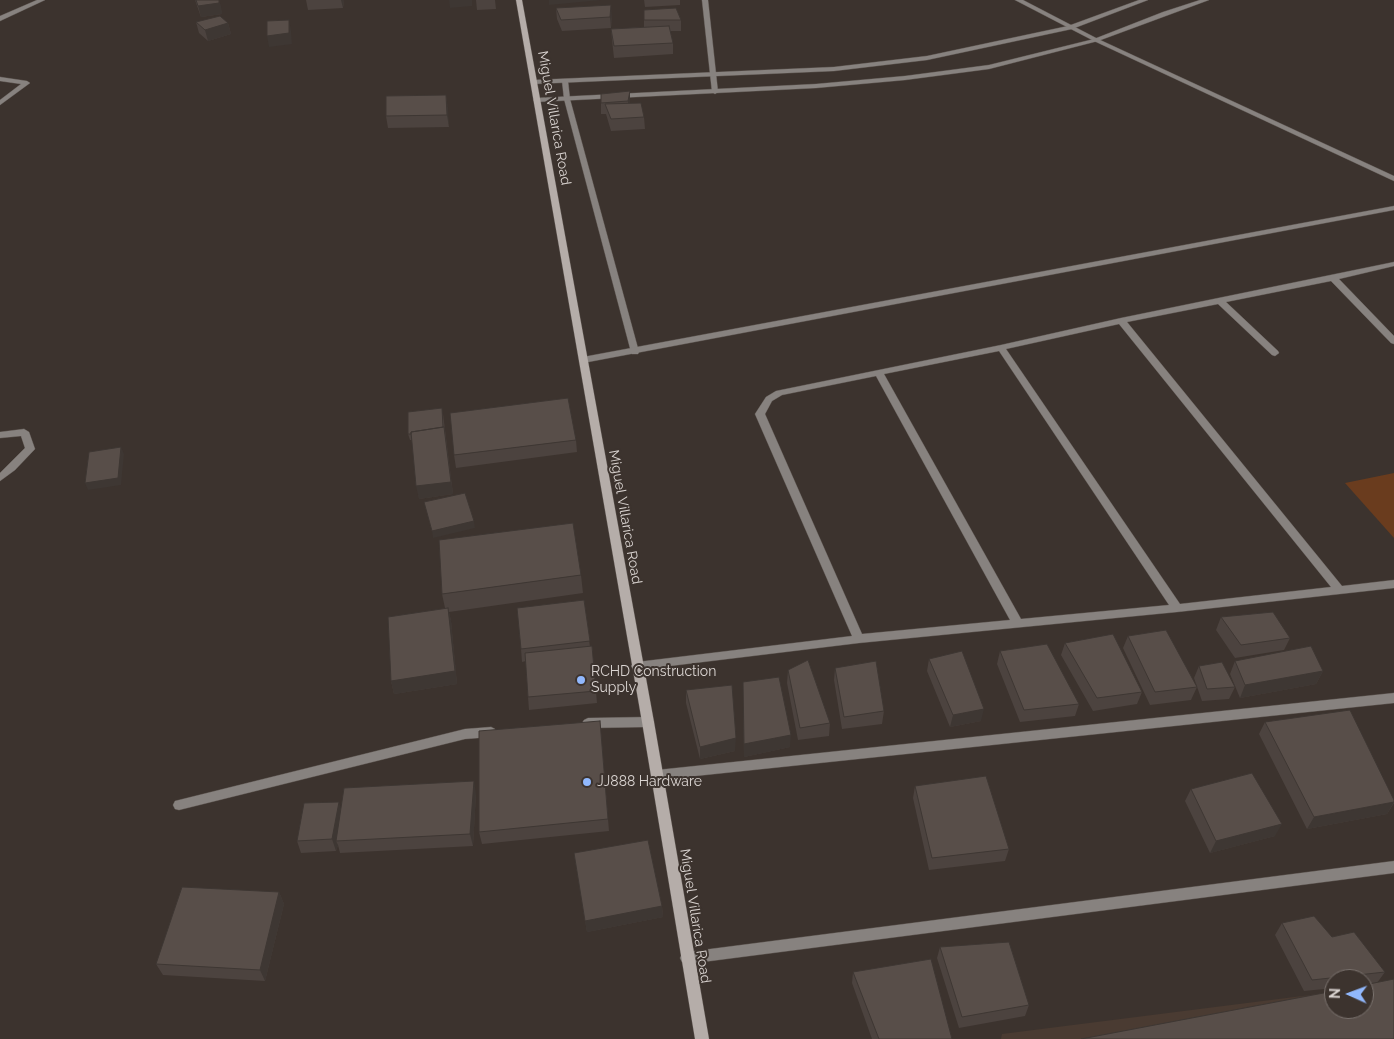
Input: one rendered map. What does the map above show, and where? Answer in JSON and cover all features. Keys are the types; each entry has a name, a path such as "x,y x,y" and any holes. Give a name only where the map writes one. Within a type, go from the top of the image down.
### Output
{"main road":[{"name":"Miguel Villarica Road","path":"519,0 648,722 702,1039"}],"street":[{"path":"0,20 9,14 42,0"},
{"path":"705,0 715,92"},
{"path":"1018,0 1070,28 1394,179"},
{"path":"533,82 834,68 928,58 1070,28 1145,0"},
{"path":"536,100 816,86 970,70 1096,40 1165,13 1206,0"},
{"path":"0,79 27,83 0,103"},
{"path":"565,81 567,99 635,352"},
{"path":"583,360 635,352 1394,208"},
{"path":"859,639 760,414 769,399 779,393 1121,321 1221,302 1394,264"},
{"path":"1333,278 1394,341"},
{"path":"1221,302 1275,353"},
{"path":"1121,321 1339,590"},
{"path":"1000,348 1177,608"},
{"path":"879,373 1018,624"},
{"path":"0,435 24,432 30,449 0,478"},
{"path":"637,666 859,639 1177,608 1394,584"},
{"path":"657,775 1394,698"},
{"path":"580,724 648,722"},
{"path":"179,805 465,734 502,730"},
{"path":"687,958 1394,867"}],"shaded area":[{"path":"1394,473 1394,538 1345,483"},
{"path":"1324,993 1324,1019 1374,1019 1394,1039 1001,1039 1002,1034"}],"building":[{"path":"196,0 219,0 219,3 198,6"},
{"path":"611,5 610,17 561,20 556,8"},
{"path":"676,8 681,20 644,20 644,10"},
{"path":"220,16 228,23 205,30 196,22"},
{"path":"289,20 289,33 267,36 267,21"},
{"path":"669,26 673,43 614,46 611,29"},
{"path":"630,91 628,101 601,103 601,94"},
{"path":"446,95 447,115 386,116 386,96"},
{"path":"641,103 644,117 611,119 605,104"},
{"path":"568,398 576,440 454,455 450,413"},
{"path":"442,408 443,427 408,434 408,412"},
{"path":"444,427 451,482 416,486 411,432"},
{"path":"121,447 118,478 85,483 89,452"},
{"path":"465,493 474,521 432,531 424,502"},
{"path":"573,523 581,575 442,594 439,540"},
{"path":"584,600 590,641 521,649 517,608"},
{"path":"448,608 455,671 391,681 388,617"},
{"path":"1273,612 1290,638 1241,645 1221,617"},
{"path":"1166,630 1197,687 1155,692 1128,636"},
{"path":"1113,634 1142,692 1097,698 1065,643"},
{"path":"1047,644 1079,704 1024,710 1000,651"},
{"path":"592,646 596,691 528,697 525,653"},
{"path":"1311,646 1323,671 1245,685 1235,661"},
{"path":"962,651 984,709 953,715 929,659"},
{"path":"808,660 830,723 800,728 788,670"},
{"path":"876,661 884,711 844,717 835,668"},
{"path":"1222,662 1235,687 1207,689 1199,666"},
{"path":"779,677 791,735 744,744 743,682"},
{"path":"732,685 736,738 700,747 686,690"},
{"path":"1350,710 1394,802 1314,817 1265,722"},
{"path":"600,721 608,819 479,832 479,731"},
{"path":"1252,773 1282,824 1216,841 1191,789"},
{"path":"986,776 1009,849 932,858 915,786"},
{"path":"474,781 470,834 336,841 344,788"},
{"path":"339,802 332,839 297,841 304,803"},
{"path":"648,840 662,906 585,921 574,853"},
{"path":"182,887 279,892 260,970 156,964"},
{"path":"1314,916 1332,937 1354,932 1385,972 1374,973 1374,969 1324,969 1324,979 1312,980 1282,923"},
{"path":"1009,942 1029,1005 962,1017 940,947"},
{"path":"931,959 952,1039 879,1039 853,972"},
{"path":"1394,979 1394,1039 1081,1039 1324,993 1324,1019 1374,1019 1374,983"}],"place":[{"name":"RCHD Construction Supply","path":"581,680"},
{"name":"JJ888 Hardware","path":"587,782"}]}
